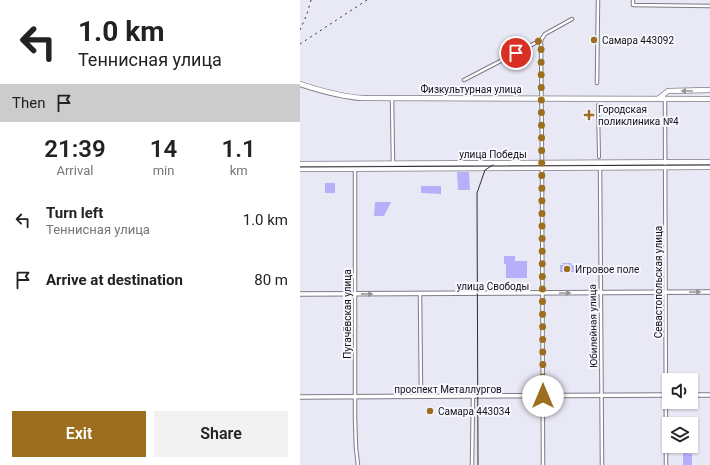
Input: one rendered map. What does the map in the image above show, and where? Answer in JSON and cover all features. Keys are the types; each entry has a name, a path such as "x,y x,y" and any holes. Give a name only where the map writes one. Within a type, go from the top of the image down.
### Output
{"main road":[{"name":"Физкультурная улица","path":"300,84 324,92 350,97 710,98"},
{"name":"Физкультурная улица","path":"664,97 668,91 710,90"},
{"name":"улица Победы","path":"666,167 710,162"},
{"name":"улица Победы","path":"300,164 355,166 542,166 599,163 666,167 710,167"},
{"name":"улица Победы","path":"300,169 355,166"}],"street":[{"path":"597,83 598,0"},
{"path":"633,0 633,5 710,6"},
{"path":"464,80 541,40 545,34 572,19"},
{"path":"541,40 543,465"},
{"name":"Севастопольская улица","path":"664,97 668,373"},
{"path":"392,98 393,166"},
{"name":"Юбилейная улица","path":"598,105 602,465"},
{"name":"Пугачёвская улица","path":"355,166 355,397 356,448 358,465"},
{"name":"улица Свободы","path":"300,294 710,292"},
{"path":"420,294 421,397"},
{"path":"698,395 710,395"},
{"path":"472,465 473,396"},
{"name":"проспект Металлургов","path":"300,397 662,396"},
{"name":"Севастопольская улица","path":"666,465 668,409"}],"shaded area":[{"path":"457,172 469,172 470,190 458,190"},
{"path":"325,183 335,183 335,193 325,193"},
{"path":"421,186 441,186 441,194 421,193"},
{"path":"375,202 391,202 384,216 374,216"},
{"path":"504,256 515,256 515,261 527,261 527,278 506,278 506,264 504,264"},
{"name":"Игровое поле","path":"562,263 571,263 571,265 575,266 575,272 560,272 560,265 567,265"},
{"path":"683,454 692,454 692,465 683,465"}],"tram line":[{"path":"478,465 477,193 485,170 493,165"},
{"path":"300,167 710,165"}],"railway":[{"path":"300,30 311,0"},
{"path":"300,44 367,0"}],"place":[{"name":"Самара 443092","path":"594,40"},
{"name":"Городская поликлиника №4","path":"589,115"},
{"name":"Игровое поле","path":"567,269"},
{"name":"Самара 443034","path":"430,411"}],"route":[{"path":"516,53 541,40 543,396"}]}
